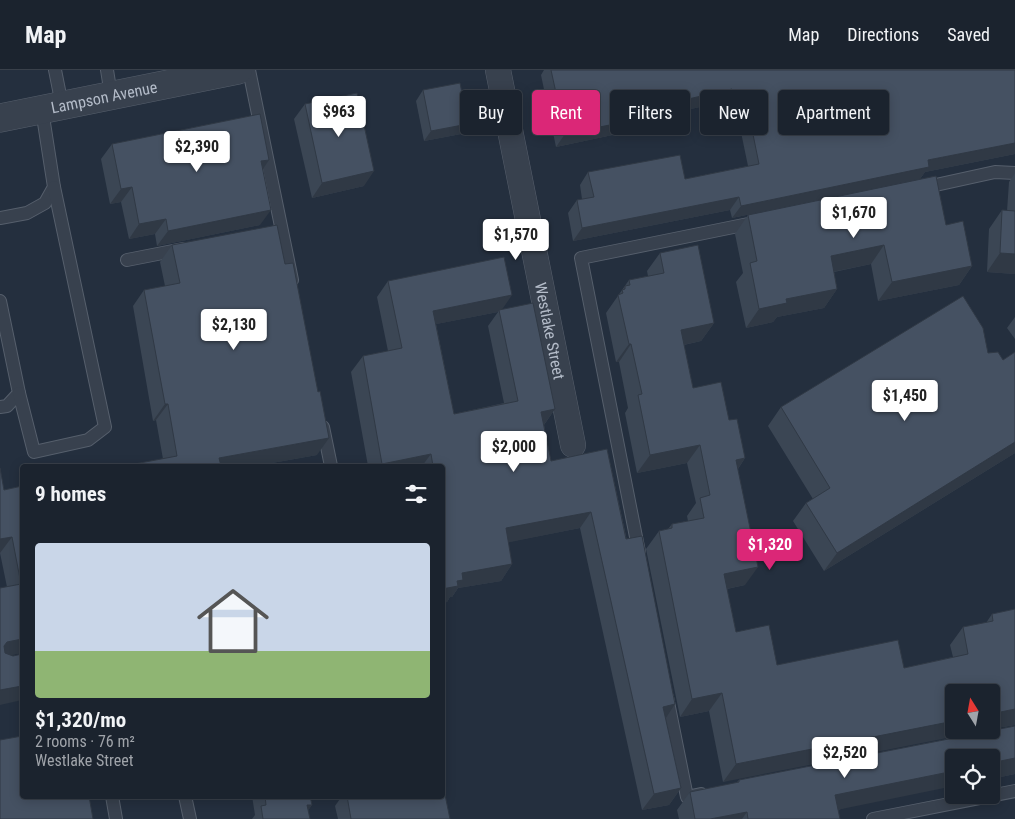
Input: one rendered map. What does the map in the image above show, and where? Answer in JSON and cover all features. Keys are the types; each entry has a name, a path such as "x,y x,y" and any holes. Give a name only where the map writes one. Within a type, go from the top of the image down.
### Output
{"street":[{"name":"Lampson Avenue","path":"0,118 52,108 109,83 238,70"},
{"name":"Westlake Street","path":"498,70 573,444"}],"lane":[{"path":"0,301 18,393 34,452 88,440 106,427 54,187 52,108 55,70"},
{"path":"249,70 277,230 296,296"},
{"path":"908,190 995,172 1015,173"},
{"path":"0,218 27,213 45,203 54,187"},
{"path":"640,562 581,258 773,218"},
{"path":"127,260 194,247"},
{"path":"0,407 7,406 18,393"},
{"path":"321,419 331,464"},
{"path":"666,690 687,797 716,792"},
{"path":"872,819 1015,791"},
{"path":"113,799 116,819"},
{"path":"186,799 190,819"}],"building":[{"path":"551,70 1015,70 1015,143 928,160 929,167 741,206 739,197 582,228 577,200 594,197 588,172 680,155 685,179 759,164 753,135 768,135 768,90 700,90 700,96 690,99 690,90 610,90 610,125 600,127 600,90 555,90"},
{"path":"460,83 460,126 431,131 423,90"},
{"path":"357,93 374,171 322,183 305,104"},
{"path":"260,114 269,160 261,161 271,210 168,231 166,219 139,224 132,187 121,189 112,144"},
{"path":"936,176 946,225 963,221 972,266 892,282 884,245 831,256 837,289 786,299 787,303 759,309 750,263 757,261 748,215"},
{"path":"1002,210 1015,211 1015,254 1000,253"},
{"path":"277,225 285,264 293,263 318,392 320,391 329,438 219,458 220,464 135,464 177,456 168,404 165,404 144,290 180,283 172,245"},
{"path":"698,245 714,323 681,330 693,388 721,382 729,420 737,419 745,458 736,460 758,567 724,574 736,632 769,625 777,665 898,640 904,668 968,654 963,627 993,621 992,614 1015,609 1015,709 1000,712 1000,684 945,684 945,723 736,764 722,693 692,699 659,531 672,528 672,524 704,518 700,498 710,495 700,445 650,455 638,395 642,394 618,295 623,293 622,290 625,289 625,286 630,285 629,280 664,273 660,253"},
{"path":"504,257 512,295 433,311 454,414 518,401 499,310 533,303 555,409 541,412 551,461 607,449 626,539 642,536 675,704 663,707 681,788 654,794 591,512 506,528 512,564 462,573 463,580 457,581 458,586 445,588 445,464 433,464 431,454 382,464 363,356 402,348 388,281"},
{"path":"963,296 983,328 988,353 998,352 1003,360 1015,352 1015,442 837,553 806,503 830,488 781,407"},
{"path":"0,468 4,490 20,486 20,579 12,537 0,539"},
{"path":"20,584 20,639 7,642 4,646 5,653 13,656 20,654 20,686 0,690 0,588"},
{"path":"1015,726 1015,758 1000,761 1000,749 945,749 945,773 835,795 840,819 748,819 747,812 710,819 695,819 690,792 739,782 739,780 949,739 1000,739 1000,729"},
{"path":"20,736 20,799 90,799 93,819 0,819 0,740"},
{"path":"445,795 450,819 351,819 348,799 445,799"},
{"path":"265,799 311,799 312,805 307,805 310,819 263,819 261,806 266,805"}]}
